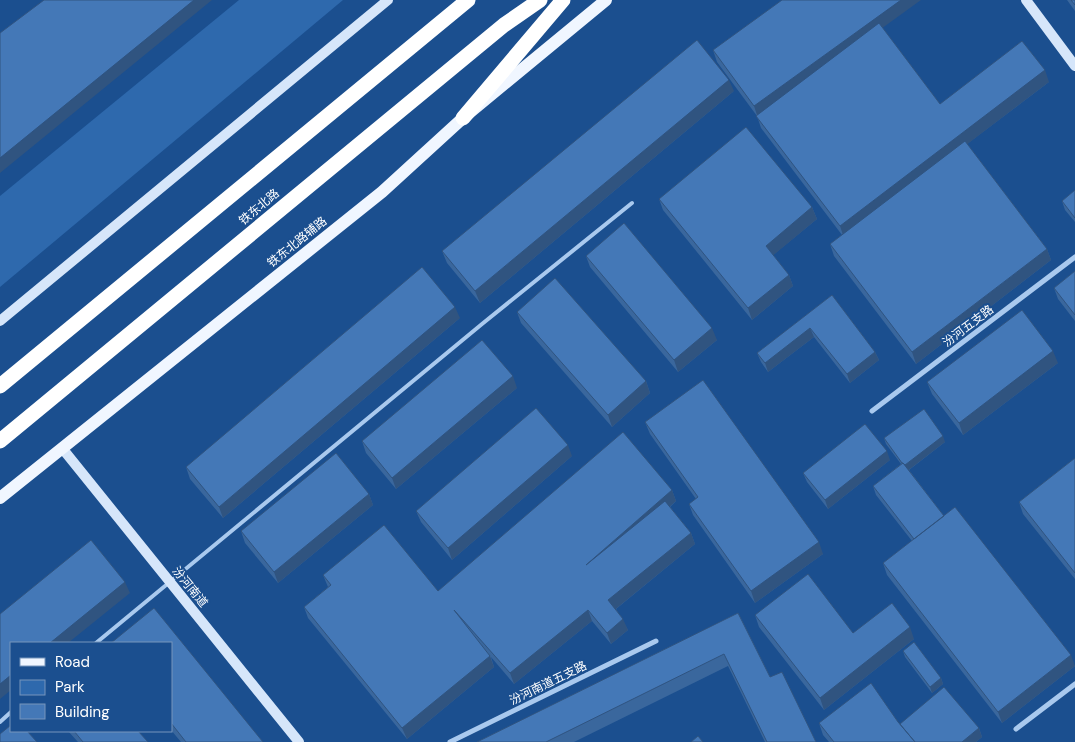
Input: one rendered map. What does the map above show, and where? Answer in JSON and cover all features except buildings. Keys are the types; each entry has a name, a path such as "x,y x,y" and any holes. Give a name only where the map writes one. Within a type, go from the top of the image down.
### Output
{"highway":[{"path":"0,386 468,0"},
{"name":"铁东北路","path":"0,441 504,25 540,0"},
{"path":"463,118 563,0"}],"main road":[{"name":"铁东北路辅路","path":"0,498 382,192 463,118 606,0"}],"street":[{"path":"0,321 388,0"},
{"path":"1026,0 1075,66"},
{"name":"汾河五支路","path":"872,411 1075,257"},
{"name":"汾河南道","path":"62,448 299,742"},
{"name":"汾河南道五支路","path":"450,742 656,641"},
{"path":"1016,730 1075,684"}],"lane":[{"path":"97,642 474,330 632,203"},
{"path":"0,722 10,713"}],"green space":[{"path":"239,0 343,0 0,287 0,196"}]}
